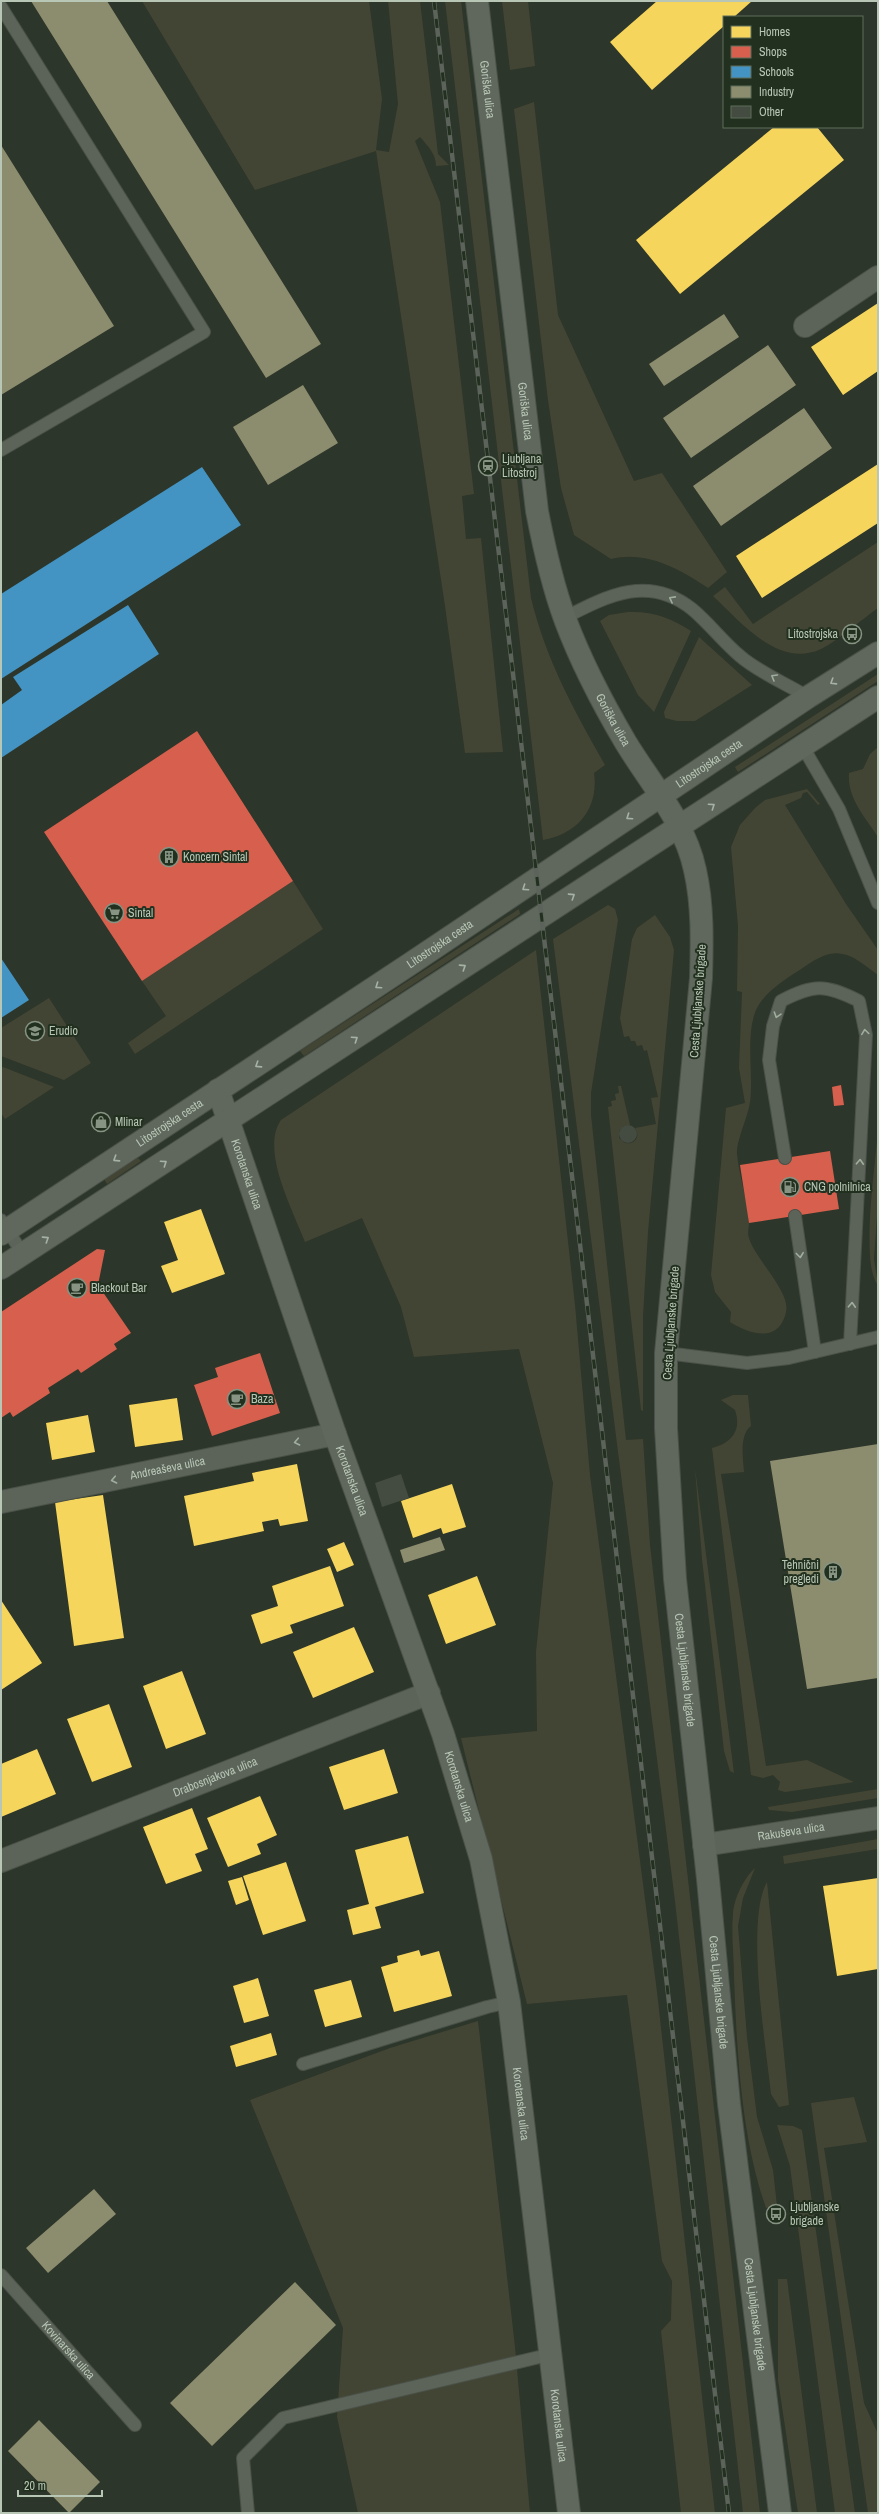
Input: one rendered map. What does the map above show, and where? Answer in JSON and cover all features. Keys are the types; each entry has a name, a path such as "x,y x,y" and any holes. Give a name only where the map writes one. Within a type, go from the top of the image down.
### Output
{"street":[{"name":"Goriška ulica","path":"477,1 537,511 546,557 564,618 580,656 626,743 662,795 679,828"},
{"path":"805,326 878,277"},
{"name":"Litostrojska cesta","path":"3,1228 276,1053 808,697 878,653"},
{"path":"1,1268 679,828 878,697"},
{"name":"Cesta Ljubljanske brigade","path":"679,828 695,869 701,918 702,958 699,1015 666,1353 666,1428 675,1578 704,1845 729,2104 780,2513"},
{"path":"276,1053 293,1079"},
{"name":"Korotanska ulica","path":"218,1090 335,1434 429,1693 468,1811 481,1859 509,2002 552,2354 569,2513"},
{"name":"Andreaševa ulica","path":"1,1502 335,1434"},
{"name":"Drabosnjakova ulica","path":"1,1860 429,1693"},
{"name":"Rakuševa ulica","path":"704,1845 878,1818"}],"lane":[{"path":"1,7 204,332 1,450"},
{"path":"564,618 620,592 641,590 660,592 691,609 740,657 808,697"},
{"path":"803,747 839,809 878,902"},
{"path":"785,1158 769,1060 773,1026 781,1001 805,988 834,988 859,1001 866,1035 850,1344"},
{"path":"795,1216 815,1352"},
{"path":"3,1228 23,1254"},
{"path":"666,1353 746,1363 789,1358 878,1337"},
{"path":"303,2064 487,2007 509,2002"},
{"name":"Kovinarska ulica","path":"1,2275 135,2425"},
{"path":"248,2513 243,2458 283,2418 552,2354"}],"green space":[{"path":"142,1 369,1 382,99 376,150 389,152 398,104 388,1 420,1 438,154 449,165 436,166 435,158 426,144 420,137 415,141 440,202 474,494 462,496 466,539 481,538 503,752 465,753 445,606 376,151 255,190"},
{"path":"445,1 461,1 531,598 537,621 553,664 582,724 605,765 594,773 595,786 593,797 584,817 566,832 543,840"},
{"path":"502,1 528,1 535,66 510,70"},
{"path":"534,102 558,315 634,481 662,473 727,572 708,588 674,568 650,559 624,557 611,559 574,535 561,488 548,400 514,109"},
{"path":"878,542 878,608 821,649 805,653 790,653 775,648 748,629 713,596 725,587 753,624"},
{"path":"628,612 661,616 676,622 691,631 654,712 638,695 600,621 609,615"},
{"path":"699,637 752,685 695,721 677,721 665,718 664,712"},
{"path":"878,674 878,681 738,772 735,767"},
{"path":"878,747 878,837 854,799 849,782 849,773 863,769 870,754"},
{"path":"807,789 820,804 818,805 807,792 803,793 801,798 785,805 846,904 878,950 878,975 850,956 834,953 825,955 804,967 767,994 758,1006 754,1016 750,1040 750,1102 738,1142 737,1154 748,1214 748,1236 758,1256 778,1285 786,1304 786,1312 777,1329 762,1334 746,1330 730,1322 731,1312 715,1292 711,1275 726,1108 745,1103 739,1068 742,992 737,991 738,926 731,847 740,825 755,808 765,800"},
{"path":"293,881 323,929 135,1054 128,1043 166,1016 142,981"},
{"path":"608,905 615,909 618,920 591,1093 591,1115 626,1440 643,1439 650,1545 760,2513 743,2513 675,1901 553,939"},
{"path":"519,909 520,914 304,1056 300,1051"},
{"path":"655,915 670,937 674,950 648,1232 643,1316 643,1411 641,1410 608,1107 612,1106 611,1101 616,1100 615,1094 619,1093 618,1086 621,1086 630,1125 624,1126 619,1131 619,1138 625,1143 631,1143 636,1140 637,1131 635,1128 656,1124 651,1098 658,1097 647,1050 644,1051 642,1045 637,1046 635,1041 631,1041 629,1036 624,1037 620,1018 632,939 637,928"},
{"path":"536,950 575,1305 590,1475 657,1992 715,2513 681,2513 661,2331 671,2320 672,2281 662,2261 627,1995 527,2004 461,1738 537,1731 536,1652 553,1483 519,1349 414,1357 401,1307 362,1218 305,1242 281,1180 276,1163 274,1147 276,1133 281,1120"},
{"path":"49,998 91,1063 64,1080 1,1056 1,1028"},
{"path":"3,1067 54,1087 5,1119 1,1113 1,1068"},
{"path":"878,1130 878,1201 874,1259 878,1285 873,1274 870,1257 870,1211"},
{"path":"138,1158 141,1161 107,1184 104,1179"},
{"path":"733,1395 748,1395 751,1426 747,1430 743,1441 744,1472 721,1474 766,1766 807,1760 854,1782 785,1792 778,1790 780,1782 773,1775 763,1778 751,1775 712,1448 725,1443 734,1435 737,1424 735,1410 721,1400"},
{"path":"695,1468 734,1773 730,1771 724,1751 702,1559"},
{"path":"878,1789 878,1798 792,1812 769,1810 768,1807"},
{"path":"878,1839 878,1849 784,1864 783,1856"},
{"path":"755,1868 743,1898 738,1926 747,2037 757,2117 773,2170 777,2206 766,2208 751,2152 742,2094 737,2035 732,1937 732,1922 735,1901 743,1883"},
{"path":"767,1882 789,2105 779,2107 771,2094 757,1954 761,1900"},
{"path":"478,2021 515,2347 530,2513 358,2513 337,2417 343,2328 250,2100 390,2048"},
{"path":"854,2097 867,2142 824,2148 864,2403 878,2434 878,2513 868,2513 811,2103"},
{"path":"777,2125 793,2126 802,2130 855,2513 835,2513 790,2166"},
{"path":"778,2279 787,2279 817,2513 798,2513 778,2380"}],"building: Homes":[{"path":"657,1 752,1 735,16 723,16 723,27 652,90 610,42"},
{"path":"773,128 818,128 844,160 680,294 636,240"},
{"path":"878,303 878,371 843,395 811,347"},
{"path":"878,464 878,523 762,598 736,556"},
{"path":"201,1209 225,1274 172,1293 161,1266 178,1260 164,1222"},
{"path":"177,1398 183,1440 135,1447 129,1405"},
{"path":"88,1415 95,1452 52,1460 46,1423"},
{"path":"297,1464 308,1521 280,1526 278,1519 262,1522 264,1531 194,1546 184,1496 254,1481 252,1473"},
{"path":"452,1484 466,1527 443,1534 441,1528 413,1538 401,1501"},
{"path":"103,1495 124,1638 74,1646 55,1502"},
{"path":"344,1542 354,1565 337,1572 327,1549"},
{"path":"330,1566 344,1606 290,1625 293,1633 261,1644 251,1615 278,1606 272,1586"},
{"path":"477,1576 496,1625 446,1644 428,1595"},
{"path":"1,1600 42,1663 1,1690"},
{"path":"354,1627 374,1672 313,1698 293,1652"},
{"path":"182,1671 206,1734 166,1749 143,1686"},
{"path":"109,1704 132,1767 92,1782 67,1719"},
{"path":"37,1749 56,1794 1,1817 1,1764"},
{"path":"384,1749 398,1793 344,1810 329,1767"},
{"path":"260,1796 277,1835 257,1844 261,1854 228,1867 207,1818"},
{"path":"192,1808 208,1849 195,1854 202,1871 166,1884 143,1827"},
{"path":"408,1836 424,1893 375,1907 381,1928 353,1935 347,1910 369,1904 355,1850"},
{"path":"286,1862 306,1921 263,1935 243,1876"},
{"path":"242,1877 249,1900 236,1905 228,1881"},
{"path":"878,1878 878,1969 837,1976 823,1886"},
{"path":"419,1950 421,1956 439,1951 452,1996 394,2012 381,1967 398,1962 397,1956"},
{"path":"258,1978 269,2016 244,2023 233,1986"},
{"path":"351,1980 362,2017 325,2027 314,1990"},
{"path":"271,2033 277,2055 236,2067 230,2046"}],"building: Shops":[{"name":"Koncern Sintal","path":"197,731 293,881 142,981 44,832"},
{"path":"841,1085 844,1105 834,1106 832,1087"},
{"name":"CNG polnilnica","path":"830,1151 839,1209 749,1223 740,1165"},
{"path":"97,1249 105,1250 98,1285 131,1333 114,1344 117,1349 81,1373 78,1369 48,1388 50,1393 13,1417 10,1412 1,1418 1,1312"},
{"name":"Baza","path":"260,1353 280,1413 212,1436 194,1385 218,1377 215,1368"}],"building: Schools":[{"path":"202,467 241,525 1,679 1,594"},
{"path":"128,605 159,654 1,758 1,705 22,690 13,677"},
{"name":"Erudio","path":"1,958 29,1000 1,1018"}],"building: Industry":[{"path":"31,1 107,1 321,344 266,378"},
{"path":"1,145 114,326 1,395"},
{"path":"724,314 739,337 664,386 649,364"},
{"path":"768,345 796,385 691,458 663,418"},
{"path":"303,385 338,443 268,485 233,427"},
{"path":"804,408 832,448 721,526 693,486"},
{"name":"Tehnični pregledi","path":"878,1444 878,1678 807,1689 770,1461"},
{"path":"440,1537 445,1550 404,1563 400,1550"},
{"path":"94,2189 116,2214 48,2273 26,2248"},
{"path":"295,2282 336,2325 212,2446 170,2403"},
{"path":"39,2420 100,2482 69,2513 8,2451"}],"building: Other":[{"path":"624,1125 632,1125 637,1130 635,1141 632,1143 624,1143 619,1138 619,1130"},
{"path":"401,1474 409,1498 382,1507 375,1483"}],"railway":[{"path":"434,1 729,2513"}],"place":[{"name":"Ljubljana Litostroj","path":"488,466"},
{"name":"Litostrojska","path":"852,634"},
{"name":"Koncern Sintal","path":"169,857"},
{"name":"Sintal","path":"114,913"},
{"name":"Erudio","path":"35,1031"},
{"name":"Mlinar","path":"101,1122"},
{"name":"CNG polnilnica","path":"790,1187"},
{"name":"Blackout Bar","path":"77,1288"},
{"name":"Baza","path":"237,1399"},
{"name":"Tehnični pregledi","path":"833,1572"},
{"name":"Ljubljanske brigade","path":"776,2214"}]}
